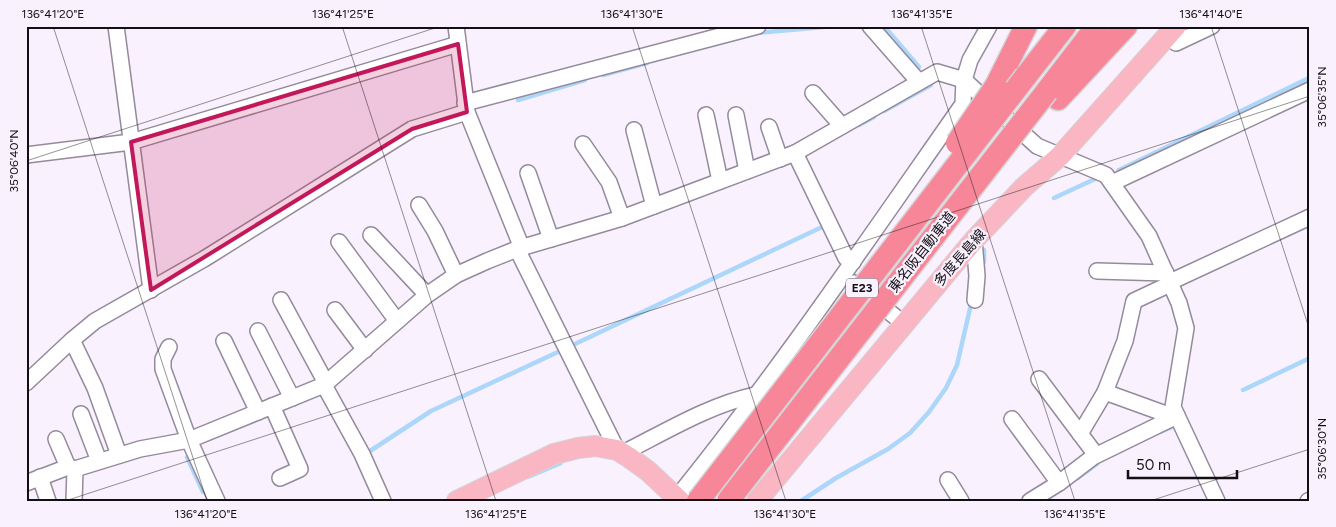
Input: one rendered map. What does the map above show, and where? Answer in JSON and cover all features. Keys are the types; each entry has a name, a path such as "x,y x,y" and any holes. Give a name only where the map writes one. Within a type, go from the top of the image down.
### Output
{"highway":[{"path":"815,350 996,86 1026,26"},
{"name":"東名阪自動車道","path":"682,500 815,350 1065,26"},
{"path":"728,501 833,365 875,324 1019,142 1097,26"},
{"path":"1052,95 1126,26"}],"main road":[{"name":"多度長島線","path":"757,501 974,240 1024,187 1060,156 1172,31"},
{"path":"457,501 554,454 595,446 620,452 648,471 682,500"}],"street":[{"path":"116,26 151,290"},
{"path":"456,26 466,108 520,249 620,452 696,417 742,398 755,395"},
{"path":"26,383 95,321 151,290 412,129 466,108 758,26"},
{"path":"870,26 919,82"},
{"path":"682,500 755,395 848,268 962,104 964,80 970,60 989,26"},
{"path":"1172,31 1176,43 1212,26"},
{"path":"26,155 131,142 458,44"},
{"path":"48,501 33,480 140,449 189,440 325,384 427,295 456,276 487,261 520,249 622,218 795,153 937,72 964,80 1037,146 1106,175 1149,236 1179,303 1186,328 1173,406 1217,501"},
{"path":"1112,183 1310,90"},
{"path":"814,93 842,126"},
{"path":"706,115 720,182"},
{"path":"736,115 747,171"},
{"path":"769,127 780,159"},
{"path":"634,130 654,206"},
{"path":"583,144 610,182 622,218"},
{"path":"795,153 846,258 848,268 904,324"},
{"path":"528,173 551,239"},
{"path":"419,205 435,231 456,276"},
{"path":"1080,434 1105,392 1125,341 1134,301 1169,280 1310,217"},
{"path":"371,235 427,295"},
{"path":"974,240 975,300"},
{"path":"339,242 397,321"},
{"path":"1097,271 1169,280"},
{"path":"280,300 362,454 382,501"},
{"path":"335,310 365,350"},
{"path":"258,331 292,398"},
{"path":"72,340 95,388 119,455"},
{"path":"224,341 300,469 280,478"},
{"path":"169,347 163,358 163,369 189,440 217,501"},
{"path":"1039,379 1096,455"},
{"path":"1105,392 1163,413 1177,416"},
{"path":"81,414 99,461"},
{"path":"1030,501 1059,483 1096,455 1177,416"},
{"path":"1012,419 1059,483"},
{"path":"56,439 71,468 74,501"},
{"path":"948,480 960,501"}],"highlighted area":[{"path":"458,44 467,112 412,129 151,290 131,142"}],"water":[{"path":"1310,75 1310,84 1119,175 1116,169"}],"waterway":[{"path":"26,27 33,26"},
{"path":"756,33 835,26"},
{"path":"884,26 919,67"},
{"path":"603,75 647,63"},
{"path":"518,100 585,80"},
{"path":"884,111 931,85"},
{"path":"859,125 874,117"},
{"path":"1054,198 1095,179"},
{"path":"575,344 822,227"},
{"path":"984,250 984,262"},
{"path":"801,501 836,478 888,449 910,433 929,412 946,388 957,365 972,300"},
{"path":"368,456 367,453 431,411 558,352"},
{"path":"1243,390 1310,358"},
{"path":"1160,432 1172,427"},
{"path":"187,457 203,492"},
{"path":"528,477 561,463"},
{"path":"1078,478 1098,463"}]}
